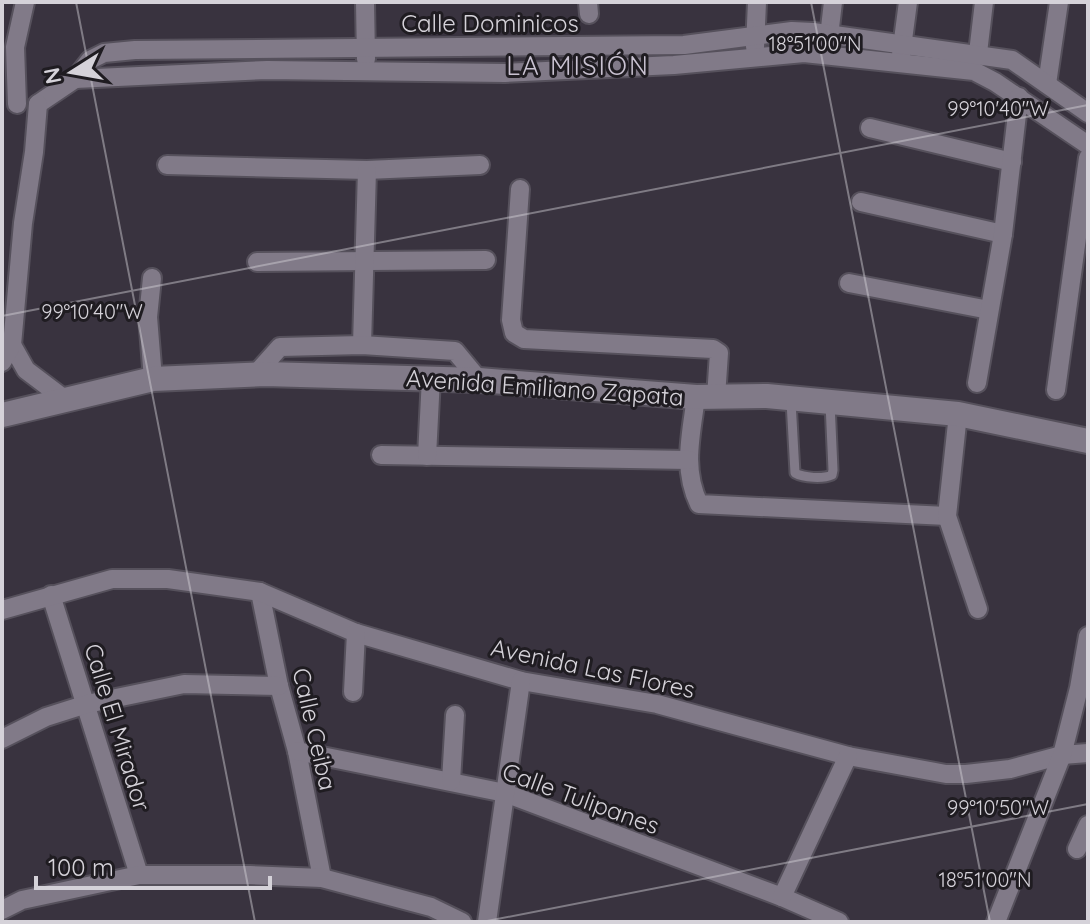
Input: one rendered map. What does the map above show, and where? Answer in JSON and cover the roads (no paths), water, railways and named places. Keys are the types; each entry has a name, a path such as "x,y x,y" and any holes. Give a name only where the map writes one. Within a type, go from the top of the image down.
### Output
{"main road":[{"name":"Avenida Emiliano Zapata","path":"2,415 153,379 255,375 431,378 706,397 790,398 958,414 1088,441"}],"street":[{"path":"2,362 12,345 38,104 10,103 9,47 25,2"},
{"path":"365,2 366,72"},
{"path":"755,59 757,2"},
{"path":"826,56 833,2"},
{"path":"900,64 908,2"},
{"path":"978,53 984,2"},
{"path":"1047,84 1059,2"},
{"name":"Calle Dominicos","path":"38,104 75,79 90,60 104,53 135,50 684,45 792,31 903,43 1012,60 1088,113"},
{"path":"588,47 590,69"},
{"name":"Calle Dominicos","path":"75,79 267,70 505,73 755,59 804,53 974,71 1019,97 1088,145"},
{"path":"977,383 1003,234 1019,97"},
{"path":"870,128 1012,162"},
{"path":"1056,390 1088,158"},
{"path":"167,165 367,170 480,165"},
{"path":"362,345 367,170"},
{"path":"520,189 511,320 514,333 524,339 713,349 719,353 721,360 706,397 689,460 690,486 699,504 947,516"},
{"path":"861,202 1003,234"},
{"path":"257,262 486,260"},
{"path":"152,278 148,317 153,379"},
{"path":"849,283 989,310"},
{"path":"2,294 15,308"},
{"path":"12,345 26,370 63,398"},
{"path":"255,375 280,347 362,345 455,351 479,380"},
{"path":"427,456 431,378"},
{"path":"958,414 947,516 978,609"},
{"path":"381,455 689,460"},
{"name":"Avenida Las Flores","path":"2,610 112,579 168,579 260,592 356,633 521,681 657,704 848,756 946,774 966,774 1010,769 1062,755 1088,753"},
{"name":"Calle Ceiba","path":"260,592 279,686 297,751 322,878"},
{"name":"Calle El Mirador","path":"51,595 139,875"},
{"path":"353,692 356,633"},
{"path":"996,922 1062,755 1088,636"},
{"path":"487,922 521,681"},
{"path":"2,739 46,717 87,704 184,684 279,686"},
{"path":"451,781 455,715"},
{"name":"Calle Tulipanes","path":"297,751 505,793 782,897 839,922"},
{"path":"782,897 848,756"},
{"path":"1077,849 1088,825"},
{"path":"2,910 22,900 139,875 322,878 431,907 462,922"}],"lane":[{"path":"790,398 794,467 799,475 832,475 830,402"}],"district":[{"name":"LA MISIÓN","path":"578,65"}]}
